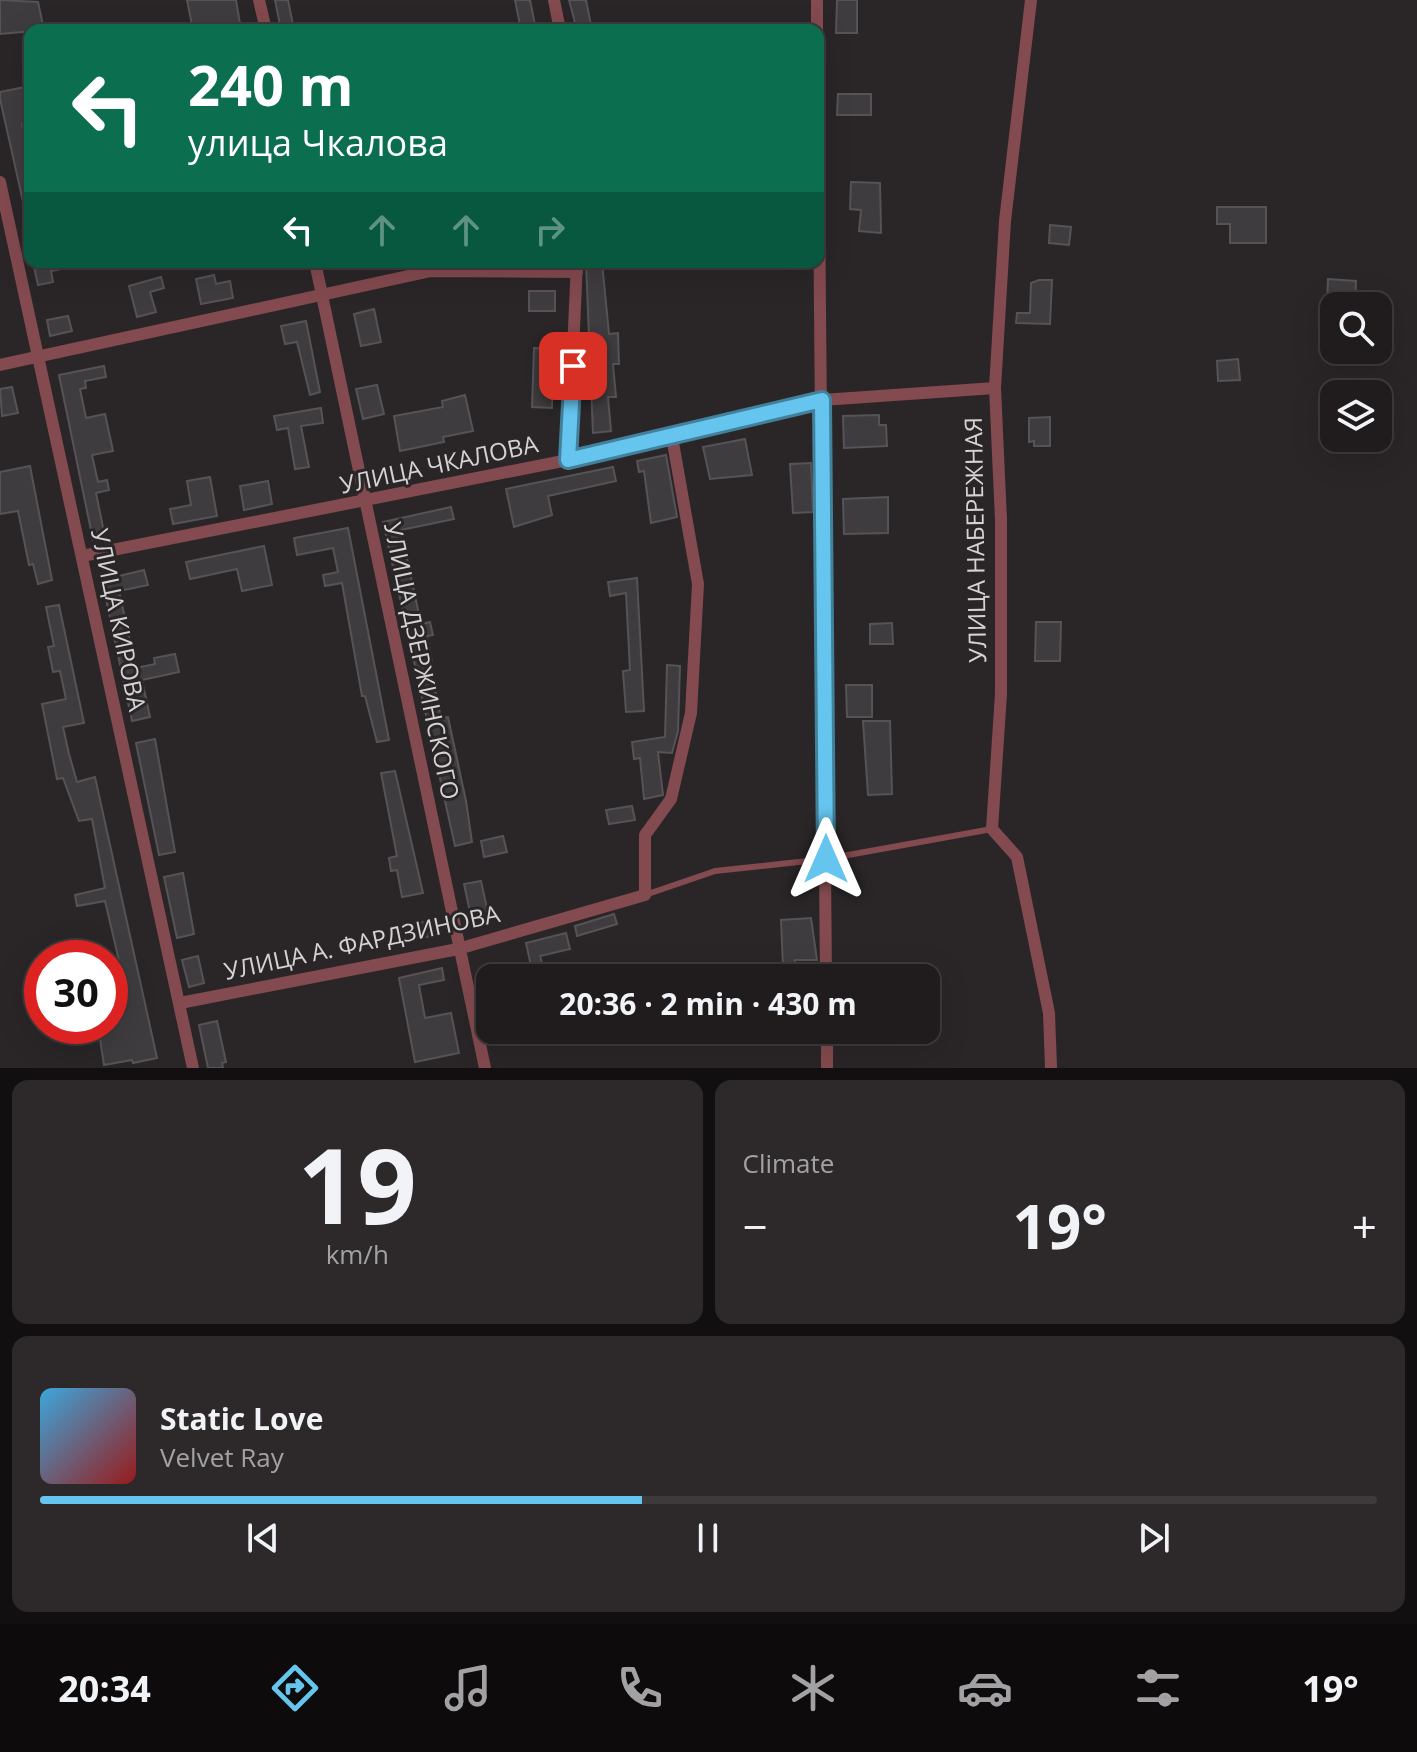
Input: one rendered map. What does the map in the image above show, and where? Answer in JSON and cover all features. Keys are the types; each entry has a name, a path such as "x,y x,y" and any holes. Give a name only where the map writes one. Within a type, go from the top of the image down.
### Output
{"street":[{"path":"259,0 265,24"},
{"path":"554,0 559,24"},
{"path":"817,0 817,24"},
{"name":"УЛИЦА НАБЕРЕЖНАЯ","path":"992,829 1001,694 1001,520 995,388 1005,221 1031,0"},
{"name":"УЛИЦА КИРОВА","path":"0,182 193,1068"},
{"name":"УЛИЦА ДЗЕРЖИНСКОГО","path":"316,268 485,1068"},
{"path":"0,365 431,271 540,268"},
{"path":"568,460 577,268"},
{"path":"820,268 826,964"},
{"name":"УЛИЦА ЧКАЛОВА","path":"82,556 366,503 672,437 822,400 995,388"},
{"path":"645,895 645,835 671,799 691,713 698,584 672,437"},
{"path":"992,829 1017,857 1049,1013 1051,1068"},
{"name":"УЛИЦА А. ФАРДЗИНОВА","path":"180,1003 458,949 645,895"},
{"path":"827,1044 827,1068"}],"lane":[{"path":"645,895 715,871 826,859 992,829"}],"building":[{"path":"0,0 38,2 43,24 24,24 24,32 0,34"},
{"path":"187,0 236,0 240,24 192,24"},
{"path":"275,0 288,0 293,24 280,24"},
{"path":"515,0 530,0 535,24 520,24"},
{"path":"569,0 586,0 591,24 575,24"},
{"path":"837,0 857,0 857,33 836,33"},
{"path":"24,87 24,206 0,99 0,92"},
{"path":"838,94 871,94 871,115 837,115"},
{"path":"851,182 880,183 881,233 859,231 861,210 850,209"},
{"path":"1217,207 1266,207 1266,243 1230,243 1230,224 1217,224"},
{"path":"1050,225 1071,227 1069,245 1049,243"},
{"path":"34,268 67,268 51,271 53,282 38,285"},
{"path":"586,268 603,268 609,334 618,333 619,364 613,364 616,397 608,397 611,431 593,433"},
{"path":"214,275 216,284 230,281 233,298 201,304 196,279"},
{"path":"161,277 164,288 150,292 156,312 137,317 129,286"},
{"path":"1328,279 1356,281 1356,292 1328,292"},
{"path":"1052,280 1050,324 1016,323 1017,313 1030,313 1031,283"},
{"path":"529,291 555,291 555,311 529,311"},
{"path":"374,309 381,342 361,346 354,314"},
{"path":"68,316 72,331 50,336 47,320"},
{"path":"306,321 320,392 310,395 297,342 285,344 281,326"},
{"path":"534,348 553,349 552,408 532,407"},
{"path":"1238,359 1240,380 1218,381 1217,361"},
{"path":"104,366 106,377 85,381 86,388 80,389 86,418 105,414 113,451 92,455 98,482 107,480 109,490 96,493 105,537 93,540 59,375"},
{"path":"377,385 384,414 363,419 356,389"},
{"path":"12,387 18,413 2,416 0,389"},
{"path":"465,395 473,431 443,437 444,442 400,451 394,416 443,407 442,401"},
{"path":"321,408 323,423 301,426 309,467 295,469 288,428 277,430 274,416"},
{"path":"879,415 879,425 886,425 887,446 844,448 843,416"},
{"path":"1050,417 1050,446 1034,446 1034,441 1029,442 1029,418"},
{"path":"745,439 752,475 710,479 703,447"},
{"path":"666,455 677,517 651,523 644,471 639,472 637,461"},
{"path":"811,463 813,512 793,513 790,464"},
{"path":"30,466 52,580 38,584 33,564 29,565 18,511 0,514 0,472"},
{"path":"613,467 616,481 548,496 552,515 514,527 506,489"},
{"path":"210,477 217,516 173,524 170,509 191,505 187,481"},
{"path":"268,481 272,504 244,510 240,486"},
{"path":"888,497 888,533 844,534 843,499"},
{"path":"451,507 454,519 401,530 421,624 430,622 433,635 427,636 432,661 429,662 441,718 448,717 466,801 472,842 455,846 383,522"},
{"path":"348,528 389,740 377,742 365,696 362,696 342,583 325,586 323,575 338,572 333,548 297,555 294,538"},
{"path":"264,546 272,585 242,591 237,569 190,579 186,562"},
{"path":"144,570 148,585 119,591 136,668 155,664 154,658 175,654 179,672 142,680 150,717 132,721 102,580"},
{"path":"637,578 644,711 626,712 623,671 630,670 626,593 610,596 608,582"},
{"path":"59,605 84,723 63,727 77,782 95,777 157,1058 104,1065 101,1044 128,1044 128,940 114,940 105,901 77,906 75,895 105,888 92,819 79,821 63,778 57,779 42,704 66,699 60,671 53,672 48,647 54,646 46,607"},
{"path":"1036,622 1061,622 1060,661 1035,661"},
{"path":"892,623 893,644 870,644 870,624"},
{"path":"667,665 680,666 678,731 672,753 658,752 663,795 644,799 640,758 634,759 632,742 665,737"},
{"path":"846,685 872,685 872,717 847,717"},
{"path":"863,721 890,721 892,794 868,795"},
{"path":"155,739 175,852 159,855 136,743"},
{"path":"395,771 423,893 402,897 397,870 391,871 389,858 397,856 381,773"},
{"path":"632,806 635,820 609,824 606,810"},
{"path":"503,836 507,852 484,857 481,841"},
{"path":"183,873 194,934 177,938 164,877"},
{"path":"481,881 490,922 473,926 464,884"},
{"path":"614,914 617,924 577,936 575,926"},
{"path":"811,918 817,960 795,960 795,964 783,964 781,920"},
{"path":"429,921 431,936 412,940 409,925"},
{"path":"566,933 570,949 540,956 542,963 531,964 526,943"},
{"path":"198,956 204,983 189,987 182,960"},
{"path":"442,968 444,980 419,985 425,1018 451,1013 459,1053 415,1062 399,978"},
{"path":"217,1021 226,1062 222,1063 223,1068 208,1068 199,1025"}],"route":[{"path":"573,366 568,460 822,400 826,859"}]}
